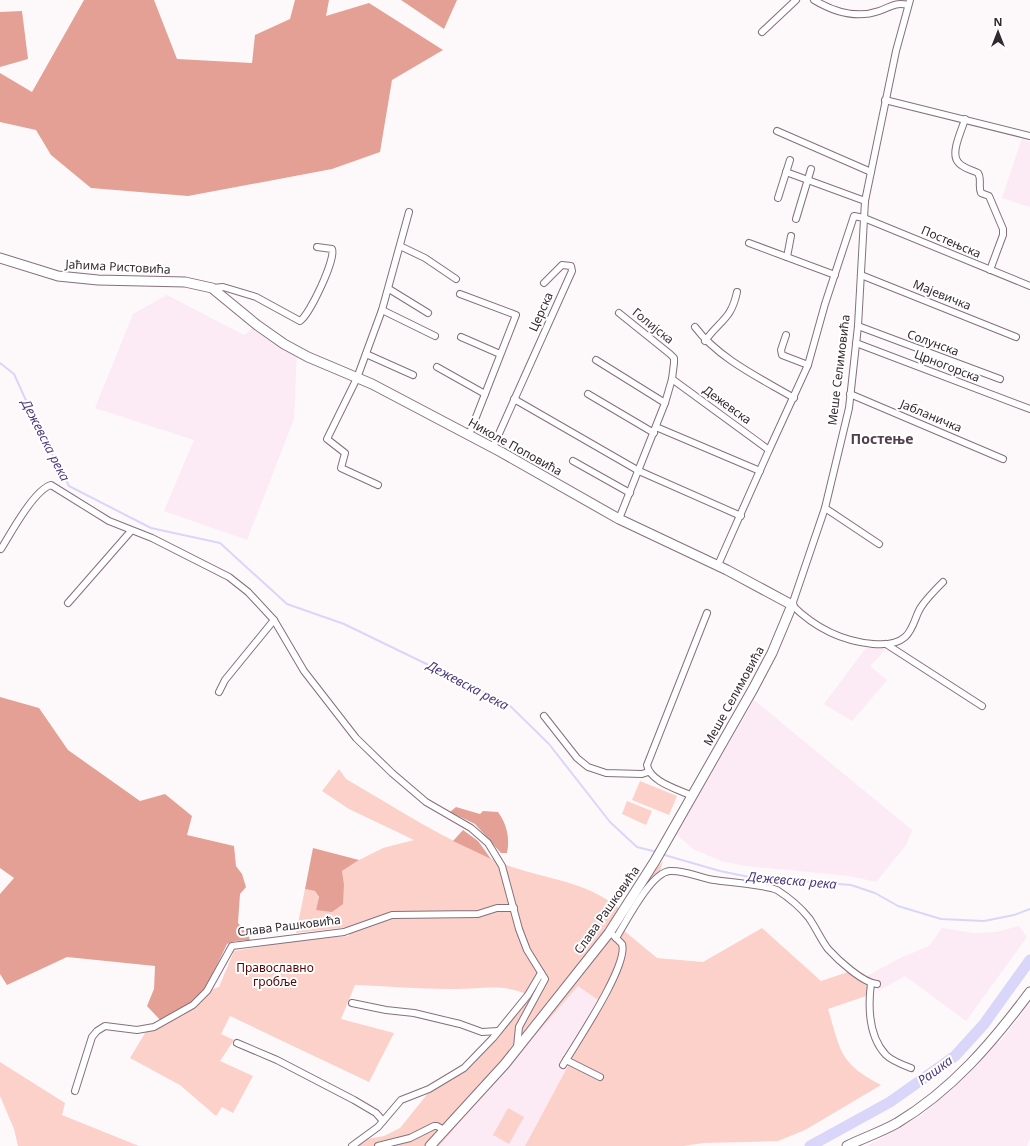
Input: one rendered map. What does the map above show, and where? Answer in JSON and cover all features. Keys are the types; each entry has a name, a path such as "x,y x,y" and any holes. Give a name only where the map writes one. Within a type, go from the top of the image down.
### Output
{"main road":[{"name":"Јаћима Ристовића","path":"0,258 58,276 98,280 185,282 212,288 235,305 257,325 284,344 308,357 357,378"},
{"name":"Николе Поповића","path":"357,378 493,447 619,519 718,565 792,605"},
{"name":"Меше Селимовића","path":"669,837 753,689 772,653 792,605"},
{"name":"Слава Рашковића","path":"430,1146 486,1086 612,935 669,837"},
{"path":"847,1146 896,1123 940,1091 969,1066 1000,1033 1030,992"}],"street":[{"path":"762,32 796,0"},
{"name":"Меше Селимовића","path":"792,605 825,508 850,394 858,326 865,201 872,172 885,100 909,2 898,3 863,16 829,9 814,0"},
{"path":"885,100 1030,136"},
{"path":"965,119 956,144 955,157 958,164 978,173 981,193 989,196 1004,229 990,270"},
{"path":"777,131 872,172"},
{"path":"778,198 790,160"},
{"path":"796,219 811,169"},
{"path":"786,172 865,201"},
{"path":"378,485 341,468 345,453 326,439 357,378 366,354 389,289 409,212"},
{"path":"718,565 808,365 853,217 856,215 864,218"},
{"name":"Постењска","path":"864,218 1030,286"},
{"path":"787,258 791,236"},
{"path":"749,243 835,275"},
{"path":"400,246 425,258 456,278"},
{"name":"Јаћима Ристовића","path":"212,288 223,287 256,298 300,321 318,292 332,256 332,249 317,247"},
{"name":"Церска","path":"493,447 572,271 571,266 562,265 544,283"},
{"name":"Мајевичка","path":"860,275 1016,337"},
{"path":"389,289 428,313"},
{"path":"705,341 729,315 734,306 737,292"},
{"path":"460,294 516,315 469,435"},
{"path":"382,310 435,336"},
{"name":"Голијска","path":"619,313 674,358 672,379 665,403 619,519"},
{"name":"Солунска","path":"858,326 1000,379"},
{"path":"695,327 705,341 750,372 794,398"},
{"path":"786,335 781,350 782,355 808,365"},
{"path":"461,337 500,354"},
{"name":"Црногорска","path":"856,343 1030,409"},
{"path":"366,354 413,375"},
{"path":"596,360 665,403"},
{"path":"437,367 485,394"},
{"name":"Дежевска","path":"672,379 769,450"},
{"path":"588,394 655,430 760,471"},
{"name":"Јабланичка","path":"850,394 1003,459"},
{"path":"514,399 639,471 741,516"},
{"path":"574,462 630,493"},
{"path":"1,549 32,501 47,486 51,485 109,521 131,531 152,538 229,577 248,592 274,620 304,671 356,738 392,773 426,802 471,828 488,843 502,866 527,950 545,979 539,993 519,1027 517,1047"},
{"path":"825,508 880,544"},
{"path":"68,603 131,531"},
{"path":"792,605 810,621 844,640 886,644 904,638 910,632 922,605 943,582"},
{"path":"692,796 655,778 648,772 647,765 707,613"},
{"path":"219,692 225,680 274,620"},
{"path":"886,644 982,706"},
{"path":"544,716 577,758 588,767 596,771 610,774 642,774 648,772"},
{"name":"Слава Рашковића","path":"600,1077 565,1063 602,1001 622,959 623,947 612,935 659,875 666,871 679,871 703,878 777,890 797,905 808,917 828,949 863,979 874,984 869,1012 877,1039 885,1054 911,1068"},
{"name":"Слава Рашковића","path":"75,1091 92,1037 97,1031 105,1026 137,1030 154,1027 193,1005 207,991 232,946 344,932 392,914 478,914 497,908 514,908"},
{"path":"352,1146 373,1131 401,1100 429,1089 460,1071 489,1044 528,995 541,973"},
{"path":"352,1003 386,1010 414,1013 460,1024 482,1032 498,1032"},
{"path":"237,1043 277,1060 354,1100 376,1113 383,1121"},
{"path":"378,1146 410,1138 434,1126 444,1130"}],"shaded area":[{"path":"84,0 154,0 177,59 252,63 255,35 290,19 295,0 329,0 326,16 369,3 443,50 392,80 380,152 332,169 188,196 91,188 51,155 36,130 0,122 0,73 32,92"},
{"path":"401,0 457,0 444,29"},
{"path":"22,11 28,59 0,67 0,12"},
{"path":"1022,138 1030,142 1030,207 1002,198"},
{"path":"167,295 244,335 257,325 297,352 294,419 247,540 164,511 194,440 95,408 133,314"},
{"path":"866,648 887,648 870,666 887,680 852,721 824,704"},
{"path":"0,697 39,708 68,750 140,801 165,794 192,816 187,835 234,846 236,866 242,874 246,887 240,894 238,923 248,935 250,940 235,941 227,944 205,990 193,1002 161,1021 147,1006 154,989 155,966 67,957 7,985 0,974 0,894 14,878 0,868"},
{"path":"754,700 912,830 906,845 876,882 850,876 746,866 721,861 693,849 676,834"},
{"path":"456,807 480,814 483,811 498,812 504,822 507,832 507,853 501,853 475,824 450,812"},
{"path":"463,830 478,841 491,859 453,841"},
{"path":"313,848 359,860 342,871 344,884 343,904 332,912 316,910 319,897 315,891 305,889"},
{"path":"1019,926 1027,937 966,1021 905,976 878,991 867,976 900,958 929,946 942,928 973,933 996,932"},
{"path":"578,986 598,999 562,1063 568,1066 525,1146 439,1146"},
{"path":"1030,1003 1030,1138 1027,1146 867,1146 922,1115 1000,1033 998,1044"}],"green space":[{"name":"Православно гробље","path":"339,769 346,779 459,844 515,868 576,885 591,891 620,909 663,861 659,875 622,929 657,958 703,962 762,928 821,981 848,972 868,987 866,996 828,1009 832,1024 839,1046 849,1063 867,1077 881,1085 805,1130 778,1141 704,1143 683,1146 525,1146 568,1066 562,1063 598,1000 578,986 439,1146 348,1146 357,1137 361,1140 384,1136 400,1128 433,1087 460,1071 528,995 518,991 499,988 438,989 355,985 341,1019 394,1033 369,1082 230,1016 221,1034 234,1040 220,1061 253,1076 233,1113 222,1107 216,1116 180,1085 130,1058 148,1028 207,991 219,987 234,951 298,940 349,936 350,927 296,933 305,889 315,891 319,898 316,910 344,884 342,871 359,860 383,848 414,840 349,809 322,791"},
{"path":"640,781 677,796 669,815 632,800"},
{"path":"627,801 652,811 646,825 622,814"},
{"path":"0,1062 65,1103 62,1115 139,1146 18,1146 14,1129 0,1096"},
{"path":"508,1108 524,1117 509,1144 493,1135"}],"waterway":[{"name":"Дежевска река","path":"0,363 14,374 38,427 69,486 151,528 220,543 287,604 344,624 507,703 549,744 610,822 637,847 657,852"},
{"name":"Дежевска река","path":"661,854 720,871 749,877 851,885 875,893 898,906 941,919 984,921 1014,915 1030,909"},
{"name":"Рашка","path":"810,1146 890,1102 955,1056 984,1024 1030,960"}],"district":[{"name":"Постење","path":"882,439"}]}
